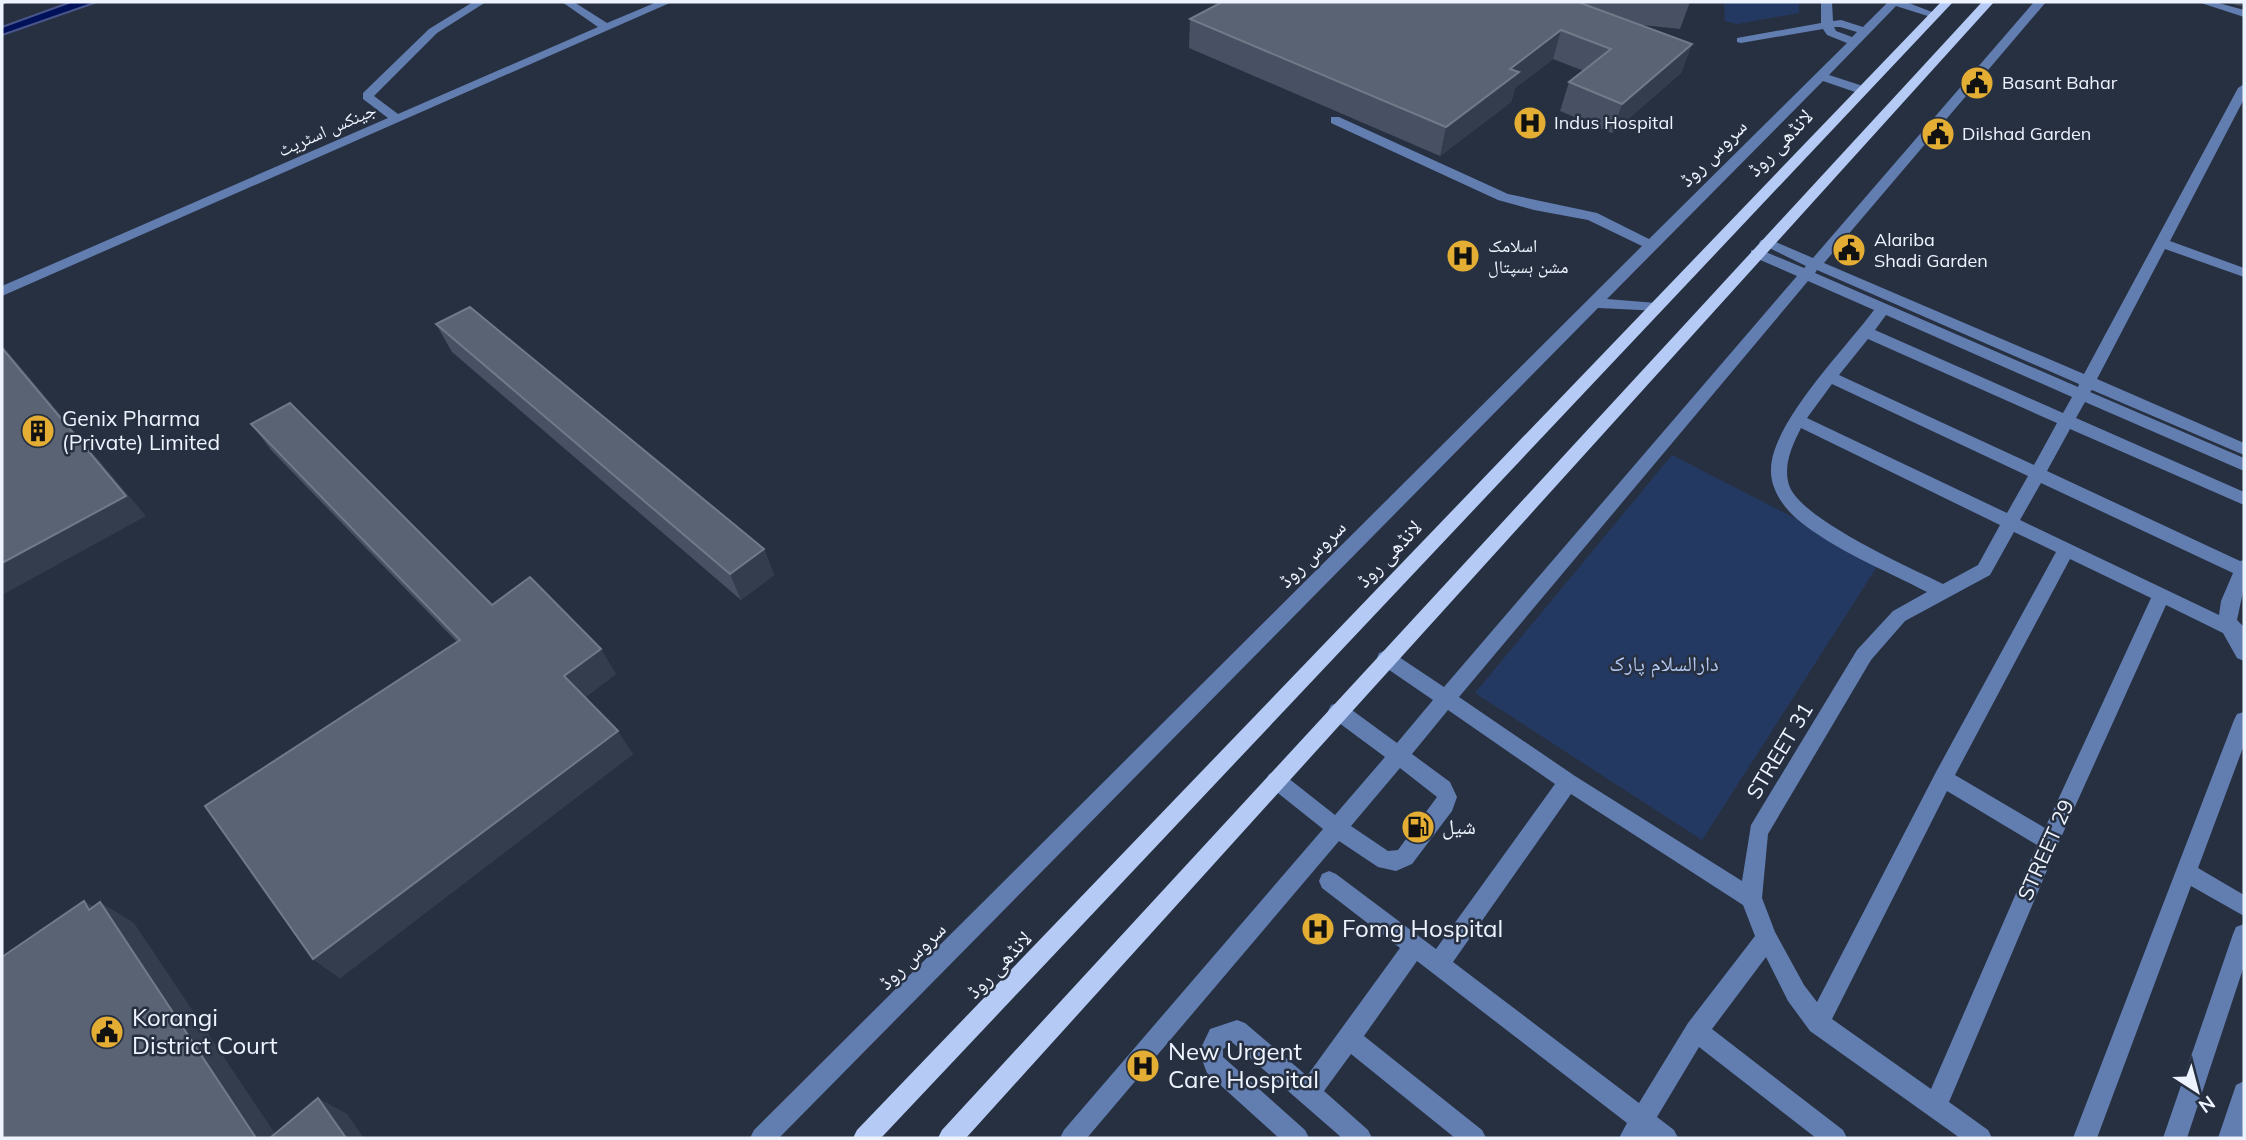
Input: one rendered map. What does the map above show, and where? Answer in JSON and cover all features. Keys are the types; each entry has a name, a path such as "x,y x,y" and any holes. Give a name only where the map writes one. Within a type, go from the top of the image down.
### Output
{"main road":[{"path":"950,1138 1988,2"},
{"name":"لانڈھی روڈ","path":"865,1138 1940,8"}],"street":[{"path":"397,119 367,96 433,31 480,2"},
{"path":"567,2 607,27"},
{"name":"جینکس اسٹریٹ","path":"2,291 666,2"},
{"path":"1826,2 1827,25 1831,33 1860,36"},
{"path":"1895,2 1940,8"},
{"name":"سروس روڈ","path":"762,1138 1895,2"},
{"path":"1072,1138 1338,829 1809,269 2040,2"},
{"path":"2204,2 2244,14"},
{"path":"1741,40 1827,25"},
{"path":"1821,76 1862,90"},
{"name":"STREET 31","path":"1980,1138 1818,1023 1796,993 1767,938 1751,898 1758,832 1864,655 1899,616 1984,570 2085,388 2244,88"},
{"path":"1335,120 1503,197 1534,206 1592,216 1653,246"},
{"path":"2161,243 2244,273"},
{"path":"1761,248 2085,388 2244,465"},
{"path":"1809,269 1883,309 2244,449"},
{"path":"1595,303 1656,308"},
{"path":"1883,309 1798,420 1779,458 1780,485 1788,500 1811,523 1944,593"},
{"path":"1866,332 2244,499"},
{"path":"1831,377 2036,475 2244,569 2227,609 2244,653"},
{"path":"1798,420 2236,631"},
{"path":"1818,1023 1943,778 2066,550"},
{"name":"STREET 29","path":"1935,1107 2049,841 2161,596"},
{"path":"1386,658 1568,782 1751,898"},
{"path":"1276,780 1338,829 1385,860 1396,861 1405,857 1446,805 1447,797 1443,788 1338,711"},
{"path":"2085,1138 2244,720"},
{"path":"1943,778 2049,841"},
{"path":"1438,964 1568,782"},
{"path":"2186,872 2244,906"},
{"path":"1329,881 1438,964 1637,1129 1666,1138"},
{"path":"2175,1138 2244,934"},
{"path":"1637,1129 1696,1031 1767,938"},
{"path":"1309,1093 1414,947"},
{"path":"1297,1138 1215,1065 1210,1058 1210,1048 1216,1038 1226,1032 1237,1031 1360,1138"},
{"path":"1696,1031 1835,1138"},
{"path":"1349,1038 1474,1138"},
{"path":"2230,1138 2244,1093"}],"green space":[{"path":"1724,2 1799,2 1799,13 1737,24 1725,21"},
{"name":"دارالسلام پارک","path":"1672,455 1880,562 1702,840 1475,693"}],"shaded area":[{"path":"71,2 97,2 2,35 2,27"}],"building":[{"path":"1222,2 1578,2 1692,44 1622,104 1569,82 1611,49 1561,30 1510,69 1519,72 1446,127 1190,19"},
{"path":"470,307 764,549 730,574 436,324"},
{"name":"Genix Pharma (Private) Limited","path":"2,348 126,496 2,563"},
{"path":"290,403 492,605 530,577 601,649 564,676 618,731 313,959 205,806 460,640 251,424"},
{"name":"Korangi District Court","path":"84,901 89,910 100,902 256,1138 2,1138 2,957"},
{"path":"318,1098 346,1138 270,1138"}],"place":[{"name":"Basant Bahar","path":"1977,83"},
{"name":"Indus Hospital","path":"1530,123"},
{"name":"Dilshad Garden","path":"1938,134"},
{"name":"Alariba Shadi Garden","path":"1849,250"},
{"name":"اسلامک مشن ہسپتال","path":"1463,256"},
{"name":"Genix Pharma (Private) Limited","path":"38,431"},
{"name":"شیل","path":"1418,827"},
{"name":"Fomg Hospital","path":"1318,929"},
{"name":"Korangi District Court","path":"107,1032"},
{"name":"New Urgent Care Hospital","path":"1143,1066"}]}
